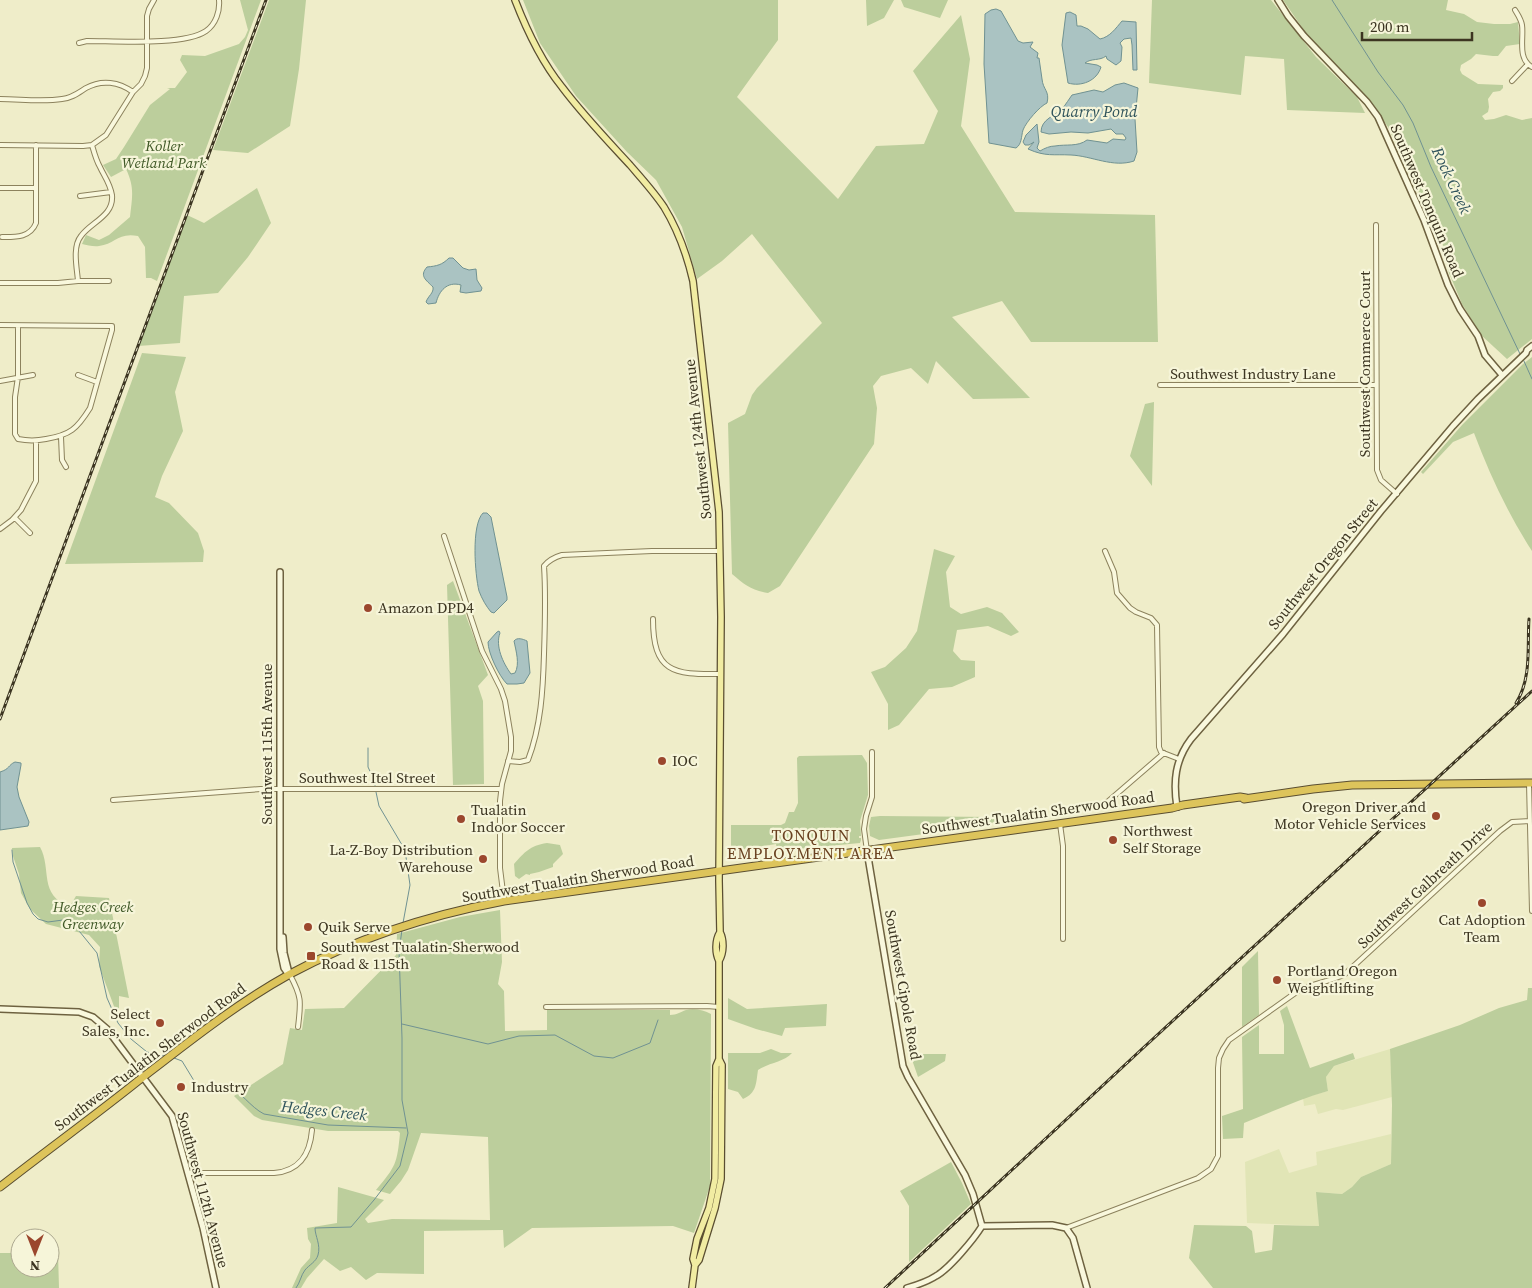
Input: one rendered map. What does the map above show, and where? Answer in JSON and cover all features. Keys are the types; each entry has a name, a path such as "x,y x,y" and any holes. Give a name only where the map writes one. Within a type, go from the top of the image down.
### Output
{"highway":[{"name":"Southwest Tualatin Sherwood Road","path":"0,1187 232,1010 290,974 349,946 392,930 451,913 504,902 1240,797 1246,798 1352,785 1530,783"}],"main road":[{"name":"Southwest 124th Avenue","path":"515,0 530,36 555,78 569,97 658,198 675,226 686,252 692,274 716,486 720,551 720,932 716,937 719,961 719,1059 722,1065 721,1179 713,1216 699,1260 695,1265 692,1288"}],"street":[{"path":"0,145 92,145 106,135 145,76 147,68 147,16 154,0"},
{"path":"78,43 87,41 178,40 199,35 206,31 216,19 220,6 219,0"},
{"name":"Southwest Tonquin Road","path":"1278,0 1297,28 1367,102 1378,117 1424,220 1441,269 1451,291 1463,314 1478,336 1485,356 1502,375"},
{"path":"1512,81 1530,66 1524,59 1522,52 1522,23 1515,10"},
{"path":"0,99 61,99 75,96 95,84 109,82 117,83 133,92"},
{"path":"2,237 21,236 29,233 34,228 36,218 36,145"},
{"path":"78,281 76,246 80,236 105,216 112,197 110,185 100,168 92,145"},
{"path":"0,188 36,188"},
{"path":"80,196 111,192"},
{"name":"Southwest Commerce Court","path":"1376,225 1378,475 1397,494"},
{"path":"0,283 58,284 78,281 109,281"},
{"path":"0,325 112,326 90,408 83,420 74,429 61,437 36,442 18,439 15,434 18,326"},
{"name":"Southwest Oregon Street","path":"1177,807 1174,784 1175,774 1179,759 1191,739 1289,626 1453,426 1532,346"},
{"path":"1526,353 1532,352"},
{"path":"0,381 33,375"},
{"path":"78,375 96,382"},
{"name":"Southwest Industry Lane","path":"1160,385 1376,385"},
{"path":"61,437 62,460 66,467"},
{"path":"0,529 21,510 36,481 36,442"},
{"path":"14,518 30,533"},
{"path":"444,536 482,651 501,689 511,737 511,751 501,789 500,860 504,902"},
{"path":"508,761 520,762 528,760 540,720 544,673 546,617 544,566 546,562 562,555 652,550 720,551"},
{"path":"1105,551 1114,572 1117,593 1130,608 1151,618 1157,625 1160,747 1161,752 1179,759"},
{"name":"Southwest 115th Avenue","path":"280,572 281,958 284,968 290,974 298,990 300,999 298,1027"},
{"path":"654,619 656,650 666,664 675,670 686,673 720,674"},
{"path":"867,851 864,829 872,797 872,752"},
{"path":"1096,805 1105,804 1164,753"},
{"path":"1530,783 1532,911"},
{"name":"Southwest Itel Street","path":"113,800 261,789 501,789"},
{"name":"Southwest Galbreath Drive","path":"1066,1228 1198,1178 1208,1172 1216,1162 1219,1150 1218,1068 1219,1058 1229,1040 1305,987 1334,980 1345,974 1499,832 1512,822 1530,820"},
{"path":"1060,824 1063,846 1062,939"},
{"name":"Southwest Cipole Road","path":"867,851 903,1066 965,1175 973,1194 982,1226"},
{"path":"546,1007 719,1007"},
{"name":"Southwest 112th Avenue","path":"0,1009 73,1011 90,1015 104,1026 172,1116 216,1288"},
{"path":"188,1173 279,1172 289,1170 300,1162 308,1152 312,1130"},
{"path":"907,1288 927,1281 942,1272 982,1226 1052,1225 1066,1228 1070,1231 1087,1288"}],"green space":[{"name":"Koller Wetland Park","path":"240,0 261,0 157,281 146,278 145,247 138,236 121,237 99,246 82,244 86,235 99,240 109,235 130,217 132,187 126,169 111,177 103,165 116,159 150,105 170,89 167,88 175,88 187,72 180,60 182,55 205,56 239,44 245,37 248,30"},
{"path":"269,0 306,0 299,69 290,126 248,153 213,150"},
{"path":"523,0 778,0 778,40 737,97 838,199 876,146 924,144 938,111 913,71 961,15 970,59 961,126 1015,212 1155,215 1158,342 1031,342 1002,301 952,317 1030,398 973,399 936,361 928,384 911,368 881,376 873,386 877,408 874,444 780,586 768,593 748,586 732,574 728,423 745,414 752,395 757,388 822,323 752,234 722,261 697,279 682,227 656,180 627,152 576,96 540,43"},
{"path":"866,0 894,0 884,18 867,26"},
{"path":"901,0 948,0 940,18 904,7"},
{"path":"1152,0 1271,0 1316,57 1357,97 1365,113 1287,110 1284,59 1245,56 1241,95 1149,83"},
{"path":"1283,0 1448,0 1446,10 1464,14 1477,22 1510,24 1518,22 1520,44 1506,46 1498,56 1476,54 1461,65 1460,70 1462,74 1478,84 1503,85 1500,91 1493,92 1488,99 1488,112 1482,116 1485,120 1506,115 1522,120 1532,118 1532,339 1507,359 1481,335 1462,304 1449,273 1442,242 1388,127 1368,98 1308,36"},
{"path":"257,188 271,223 248,257 218,293 184,296 180,343 138,346 187,215 204,223"},
{"path":"142,353 186,357 175,392 183,431 162,476 155,497 169,503 198,533 204,551 203,562 65,564"},
{"path":"1532,357 1532,551 1500,493 1474,433 1453,442 1423,474 1421,472 1462,425"},
{"path":"1154,402 1152,486 1130,456 1145,404"},
{"path":"934,549 955,556 946,572 950,607 961,614 987,607 1002,613 1019,632 1011,636 988,626 957,630 953,651 961,660 975,661 975,677 952,687 929,689 899,725 888,730 888,704 871,672 885,667 906,648 917,631"},
{"path":"453,581 488,675 478,686 483,701 484,784 453,785 447,585"},
{"path":"862,755 867,763 868,795 860,821 860,843 786,850 785,848 777,849 776,844 731,851 731,825 781,825 785,823 789,812 794,812 798,803 797,758 799,756"},
{"path":"871,817 995,817 995,822 991,823 991,825 879,840 870,836 869,826"},
{"path":"547,843 560,845 563,854 553,864 553,867 530,875 526,874 519,879 515,876 514,864 521,856 532,848"},
{"name":"Hedges Creek Greenway","path":"40,847 50,888 54,896 60,901 70,906 76,896 109,898 129,998 119,996 119,1009 115,1009 99,966 100,947 89,935 46,924 30,909 21,893 19,874 12,848"},
{"path":"500,910 502,962 498,984 504,991 505,1031 547,1030 547,1010 670,1010 670,1015 692,1009 702,1010 711,1014 710,1186 694,1233 673,1226 532,1228 504,1248 503,1230 424,1231 424,1274 377,1273 366,1280 351,1267 340,1271 324,1259 307,1278 301,1288 292,1288 301,1268 310,1258 311,1244 308,1239 307,1228 337,1223 338,1187 384,1200 365,1219 368,1223 392,1219 490,1220 488,1137 421,1133 408,1170 390,1194 376,1190 392,1170 399,1143 400,1133 398,1131 328,1131 262,1120 254,1116 234,1096 283,1064 290,1028 302,1030 305,1009 344,1008 396,955 397,934 460,917"},
{"path":"1258,951 1259,1015 1242,1027 1242,967"},
{"path":"1528,988 1532,988 1532,1288 1213,1288 1189,1258 1194,1225 1246,1226 1252,1231 1255,1253 1272,1250 1274,1225 1319,1226 1316,1192 1342,1194 1361,1177 1391,1164 1392,1105 1390,1049 1460,1025 1499,1008 1527,1000"},
{"path":"728,998 747,1009 827,1004 826,1026 785,1028 782,1036 756,1029 728,1019"},
{"path":"1287,1006 1310,1068 1353,1053 1355,1059 1334,1066 1326,1077 1328,1091 1244,1123 1243,1138 1223,1139 1222,1116 1243,1109 1242,1037 1259,1025 1259,1054 1284,1054 1284,1025 1280,1011"},
{"path":"771,1049 781,1053 792,1053 758,1070 755,1087 748,1097 743,1099 738,1092 728,1089 728,1053 760,1053"},
{"path":"1390,1049 1392,1097 1343,1110 1336,1109 1318,1114 1315,1104 1304,1106 1303,1098 1328,1091 1326,1077 1334,1066"},
{"path":"910,1054 946,1054 945,1061 918,1077"},
{"path":"1391,1134 1391,1164 1361,1177 1342,1194 1317,1192 1319,1226 1247,1223 1245,1162 1279,1149 1289,1173 1317,1165 1316,1152"},
{"path":"951,1162 971,1204 909,1262 909,1206 900,1191"},
{"path":"0,1253 10,1253 10,1278 59,1278 59,1288 0,1288"}],"water":[{"path":"996,9 1001,11 1018,41 1023,43 1033,42 1030,47 1038,53 1037,58 1039,58 1043,83 1048,96 1047,103 1037,111 1023,130 1020,142 1016,148 989,143 984,64 985,14"},
{"path":"1070,12 1076,15 1077,26 1088,29 1100,39 1110,34 1122,21 1136,22 1137,70 1133,70 1131,38 1124,39 1120,43 1122,47 1121,61 1116,65 1107,59 1106,56 1087,61 1085,63 1101,67 1096,76 1088,82 1068,83 1062,45 1066,13"},
{"name":"Quarry Pond","path":"1124,83 1138,88 1135,119 1137,152 1134,161 1118,163 1071,155 1045,154 1028,149 1034,142 1025,145 1023,142 1026,135 1037,124 1039,142 1037,148 1040,151 1049,147 1076,144 1087,140 1107,143 1113,139 1125,140 1126,138 1123,134 1116,134 1111,129 1088,133 1049,134 1041,132 1043,124 1063,108 1072,95 1094,90 1103,92 1115,85"},
{"path":"449,258 453,258 463,268 469,270 476,269 477,280 482,288 481,291 460,292 461,285 452,284 444,288 436,303 428,304 426,302 433,291 433,287 424,278 425,270 427,267 439,265"},
{"path":"483,513 487,513 491,517 507,597 507,600 494,613 489,610 481,597 476,574 475,539 479,519"},
{"path":"499,631 498,643 501,654 511,674 515,673 517,666 514,641 522,639 527,641 530,673 524,683 507,684 494,664 488,642"},
{"path":"15,762 21,763 17,787 29,822 28,826 0,830 0,772 6,770"}],"waterway":[{"name":"Rock Creek","path":"1332,0 1378,72 1403,105 1413,123 1431,167 1521,356"},
{"name":"Rock Creek","path":"1523,359 1532,379"},
{"name":"Hedges Creek","path":"368,748 368,767 375,786"},
{"name":"Hedges Creek","path":"376,792 379,806 405,850 410,885 403,923"},
{"name":"Hedges Creek","path":"12,850 13,862 27,903 33,914 38,919 48,922 63,920 75,926 97,953 107,998 118,1023 131,1039 147,1052 164,1056"},
{"name":"Hedges Creek","path":"296,1288 304,1272 316,1260 318,1255 319,1248 315,1228 351,1227 400,1166 408,1133 402,1100 399,951 402,930"},
{"path":"402,1024 488,1044 519,1036 555,1035 594,1056 613,1058 650,1043 658,1020"},
{"name":"Hedges Creek","path":"174,1058 182,1061 196,1084 219,1084 232,1088 264,1114 328,1125 406,1128"}],"railway":[{"path":"0,719 266,0"},
{"path":"1516,703 1527,673 1529,619"},
{"path":"885,1288 1532,691"}],"place":[{"name":"Amazon DPD4","path":"368,608"},
{"name":"IOC","path":"662,761"},
{"name":"Oregon Driver and Motor Vehicle Services","path":"1436,816"},
{"name":"Tualatin Indoor Soccer","path":"461,819"},
{"name":"Northwest Self Storage","path":"1113,840"},
{"name":"La-Z-Boy Distribution Warehouse","path":"483,859"},
{"name":"Cat Adoption Team","path":"1482,903"},
{"name":"Quik Serve","path":"308,927"},
{"name":"Southwest Tualatin-Sherwood Road & 115th","path":"311,956"},
{"name":"Portland Oregon Weightlifting","path":"1277,980"},
{"name":"Select Sales, Inc.","path":"160,1023"},
{"name":"Industry","path":"181,1087"}],"district":[{"name":"TONQUIN EMPLOYMENT AREA","path":"811,844"}]}
